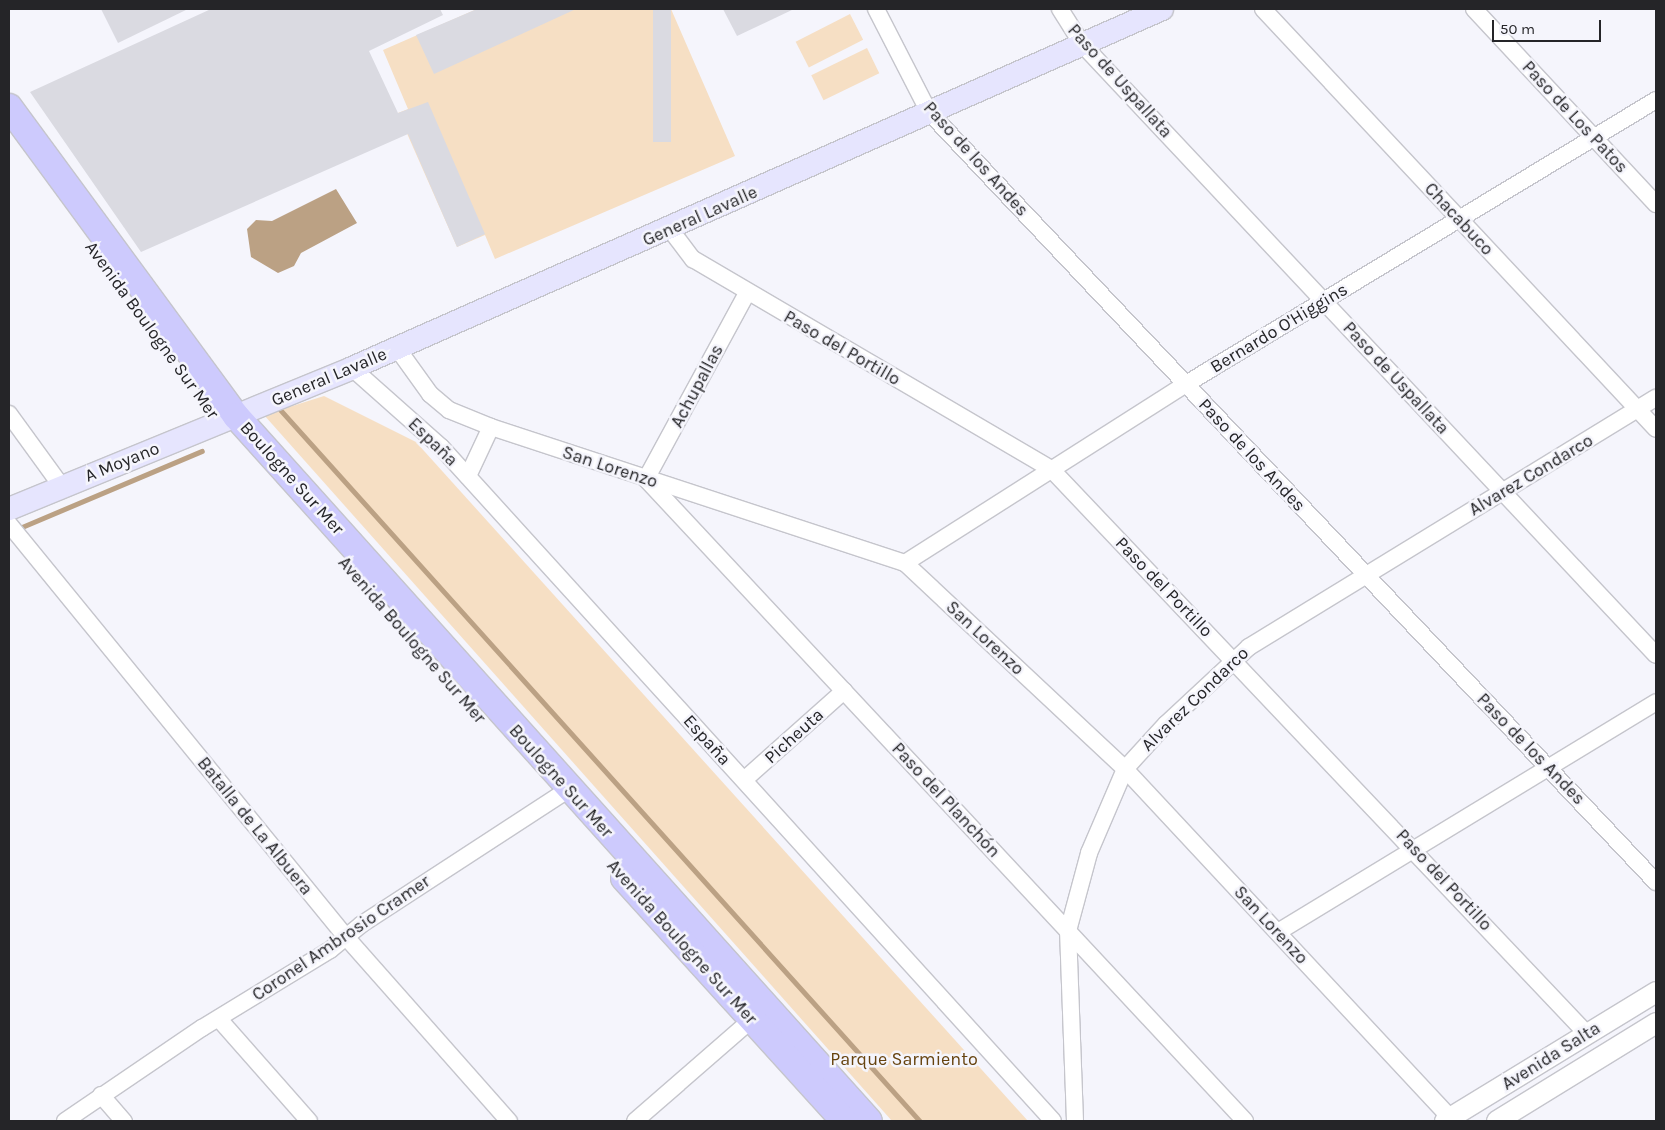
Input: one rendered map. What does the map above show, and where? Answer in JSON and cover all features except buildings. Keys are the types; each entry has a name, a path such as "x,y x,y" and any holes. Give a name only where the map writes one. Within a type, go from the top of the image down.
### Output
{"main road":[{"name":"General Lavalle","path":"228,419 352,368 670,230 929,112 1162,9"},
{"name":"Avenida Boulogne Sur Mer","path":"9,107 228,419"},
{"name":"Avenida Boulogne Sur Mer","path":"9,135 228,419"},
{"name":"A Moyano","path":"9,509 228,419"},
{"name":"Boulogne Sur Mer","path":"228,419 561,794"},
{"name":"Avenida Boulogne Sur Mer","path":"561,794 759,1013 844,1121"},
{"path":"759,1013 869,1121"}],"street":[{"name":"Paso de los Andes","path":"876,9 929,112 1656,882"},
{"name":"Paso de Uspallata","path":"1060,9 1082,44 1656,655"},
{"name":"Chacabuco","path":"1262,9 1656,429"},
{"name":"Paso de Los Patos","path":"1474,9 1656,204"},
{"name":"Bernardo O'Higgins","path":"905,563 1186,384 1656,100"},
{"name":"Paso del Portillo","path":"670,230 693,259 1052,470 1415,849 1587,1034"},
{"name":"Achupallas","path":"646,479 747,292"},
{"name":"San Lorenzo","path":"396,348 430,394 449,410 491,427 905,563 1125,769 1278,932 1449,1120"},
{"name":"España","path":"352,368 418,425 468,476 1053,1121"},
{"name":"Alvarez Condarco","path":"1075,1121 1068,931 1089,853 1125,769 1232,660 1656,398"},
{"path":"9,414 62,487"},
{"path":"468,476 491,427"},
{"name":"Paso del Planchón","path":"646,479 1245,1121"},
{"name":"Batalla de La Albuera","path":"9,524 346,937 509,1121"},
{"name":"Picheuta","path":"744,780 844,691"},
{"path":"1278,932 1656,702"},
{"name":"Coronel Ambrosio Cramer","path":"65,1121 101,1095 330,950 362,924 561,794"},
{"name":"Avenida Salta","path":"1449,1120 1656,992"},
{"path":"635,1121 759,1013"},
{"path":"219,1019 309,1121"},
{"name":"Avenida Salta","path":"1497,1121 1656,1023"},
{"path":"101,1095 124,1121"}],"green space":[{"path":"477,9 671,9 735,156 495,259 485,235 457,247 398,113 408,109 383,50"},
{"path":"850,14 863,40 809,68 796,42"},
{"path":"867,48 879,73 824,100 811,75"},
{"name":"Parque Sarmiento","path":"324,396 416,442 1028,1121 892,1121 264,415"}],"shaded area":[{"path":"336,189 357,223 301,253 294,266 278,273 251,257 247,229 256,220 272,221"}],"waterway":[{"path":"278,407 920,1121"},
{"path":"22,527 202,451"}]}
